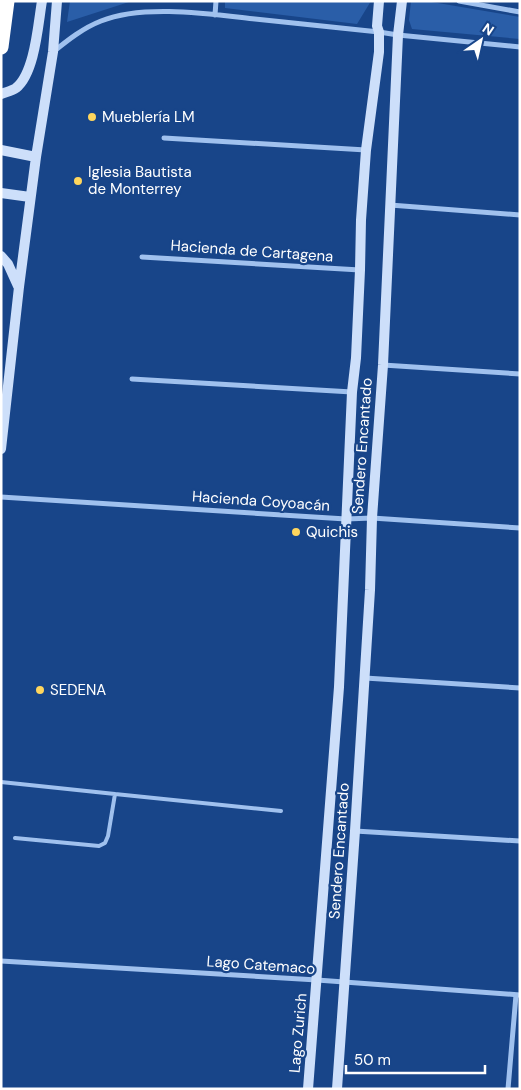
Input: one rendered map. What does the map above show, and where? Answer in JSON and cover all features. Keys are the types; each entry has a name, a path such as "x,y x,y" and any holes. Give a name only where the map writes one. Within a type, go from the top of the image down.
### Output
{"highway":[{"path":"1,47 7,1"}],"street":[{"path":"1,94 16,88 27,75 32,58 42,1"},
{"path":"1,449 30,197 53,52 57,1"},
{"path":"215,15 216,1"},
{"name":"Sendero Encantado","path":"317,980 339,687 361,220 366,150 379,52 379,32 377,26 379,1"},
{"name":"Sendero Encantado","path":"344,983 356,831 370,590 372,518 383,365 398,35 402,1"},
{"path":"459,1 520,12"},
{"path":"53,52 77,33 101,21 128,14 162,12 215,15 520,47"},
{"path":"164,138 366,150"},
{"path":"1,150 36,157"},
{"path":"1,193 30,197"},
{"path":"390,205 520,214"},
{"path":"1,256 8,264 19,286"},
{"name":"Hacienda de Cartagena","path":"142,257 360,270"},
{"path":"383,365 520,374"},
{"path":"132,379 352,392"},
{"name":"Hacienda Coyoacán","path":"1,496 346,519 372,518 520,528"},
{"path":"365,678 520,688"},
{"path":"356,831 520,841"},
{"name":"Lago Catemaco","path":"1,961 317,980 518,995"},
{"name":"Lago Zurich","path":"308,1089 317,980"},
{"path":"337,1089 344,983"},
{"path":"508,1089 518,995"}],"lane":[{"path":"1,782 281,811"},
{"path":"15,838 99,846 105,842 108,836 115,794"}],"shaded area":[{"path":"70,1 132,1 67,22"},
{"path":"225,1 371,1 357,24 225,8"},
{"path":"411,1 426,1 520,17 520,39 412,29 409,20"}],"place":[{"name":"Mueblería LM","path":"92,117"},
{"name":"Iglesia Bautista de Monterrey","path":"78,181"},
{"name":"Quichis","path":"296,532"},
{"name":"SEDENA","path":"40,690"}]}
